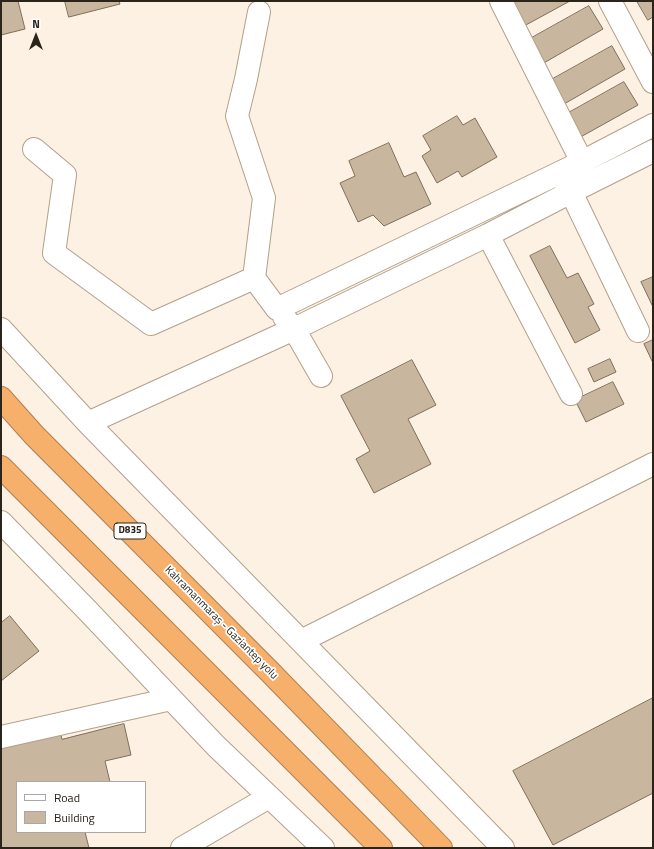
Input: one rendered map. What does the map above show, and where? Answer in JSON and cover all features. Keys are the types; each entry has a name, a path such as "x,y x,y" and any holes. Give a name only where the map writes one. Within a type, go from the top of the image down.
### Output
{"highway":[{"name":"Kahramanmaraş - Gaziantep yolu","path":"1,398 34,436 273,675 441,848"},
{"path":"1,467 381,848"}],"street":[{"path":"501,1 582,162"},
{"path":"610,1 653,82"},
{"path":"259,12 237,116 264,198 254,278 294,329 322,376"},
{"path":"277,309 560,173 653,125"},
{"path":"34,149 65,175 54,253 151,324 254,278"},
{"path":"88,422 294,329 488,235 653,151"},
{"path":"560,173 571,192 638,331"},
{"path":"488,235 571,394"},
{"path":"413,243 424,265"},
{"path":"1,329 88,422 503,848"},
{"path":"301,641 653,464"},
{"path":"1,522 216,746 323,848"},
{"path":"1,737 171,699"},
{"path":"182,848 269,797"}],"building":[{"path":"1,1 18,1 25,29 1,35"},
{"path":"65,1 119,1 120,4 69,17"},
{"path":"514,1 570,1 524,26 511,3"},
{"path":"637,1 653,1 653,17 648,20"},
{"path":"589,6 603,29 542,64 528,40"},
{"path":"612,46 625,69 564,104 551,80"},
{"path":"624,82 638,105 577,139 563,116"},
{"path":"457,116 463,125 475,118 497,157 462,177 458,171 437,183 422,156 431,150 423,136"},
{"path":"389,143 404,177 416,172 431,204 384,226 373,215 358,222 340,183 355,176 349,161"},
{"path":"550,246 567,278 578,273 594,304 588,307 600,330 575,343 530,256"},
{"path":"653,277 653,307 641,282"},
{"path":"653,340 653,363 644,344"},
{"path":"610,359 616,372 594,382 588,369"},
{"path":"412,360 436,405 408,419 431,464 374,493 356,459 370,451 341,396"},
{"path":"613,382 624,404 586,422 575,400"},
{"path":"10,616 39,651 1,681 1,623"},
{"path":"653,698 653,793 553,845 513,771"},
{"path":"124,724 131,755 105,761 110,781 16,781 16,833 85,833 89,848 1,848 1,746 60,732 62,739"}]}
